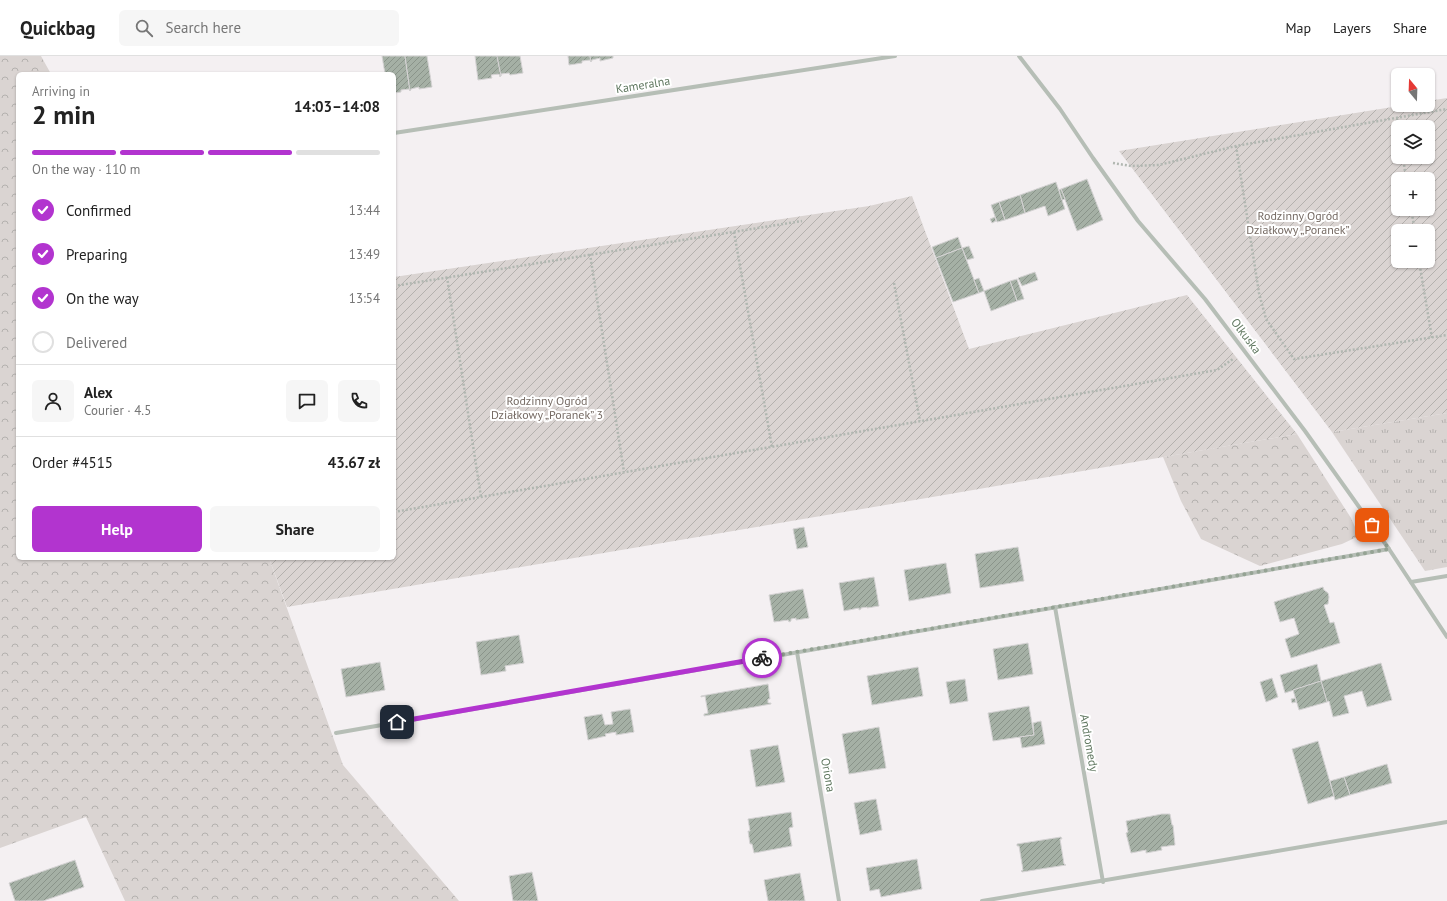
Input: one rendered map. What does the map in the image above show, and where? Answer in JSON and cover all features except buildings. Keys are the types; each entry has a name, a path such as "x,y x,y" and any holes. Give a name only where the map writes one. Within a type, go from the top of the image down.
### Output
{"street":[{"name":"Kameralna","path":"396,133 895,56"},
{"name":"Olkuska","path":"1019,56 1060,109 1138,221 1205,299 1305,431 1389,549 1447,637"},
{"path":"336,732 1389,549"},
{"path":"1411,582 1447,576"},
{"name":"Andromedy","path":"1055,607 1103,882"},
{"name":"Oriona","path":"797,652 839,901"},
{"path":"982,901 1103,882 1287,848 1447,822"}],"path":[{"path":"1093,158 1131,166 1160,165 1236,146 1397,119 1447,109"},
{"path":"1236,146 1259,293 1266,319 1294,359 1447,335"},
{"path":"396,286 802,221"},
{"path":"734,232 772,447"},
{"path":"590,254 624,472"},
{"path":"1420,268 1432,338"},
{"path":"446,277 481,497"},
{"path":"894,283 920,421"},
{"path":"396,512 1217,370 1244,350"}],"green space":[{"path":"0,56 41,56 50,72 16,72 16,560 270,560 343,765 459,901 125,901 86,817 0,848"},
{"name":"Rodzinny Ogród Działkowy „Poranek”","path":"1447,98 1447,413 1332,432 1119,151 1391,107 1391,112 1435,112 1435,100"},
{"name":"Rodzinny Ogród Działkowy „Poranek” 3","path":"912,196 969,349 1187,295 1297,434 287,607 270,560 396,560 396,277 869,206"},
{"path":"1447,413 1447,567 1425,571 1332,432"},
{"path":"1297,434 1351,518 1359,536 1342,544 1260,566 1201,539 1181,501 1163,457"}],"way so far":[{"path":"762,658 1389,549 1372,525"}],"route":[{"path":"397,722 762,658"}]}
